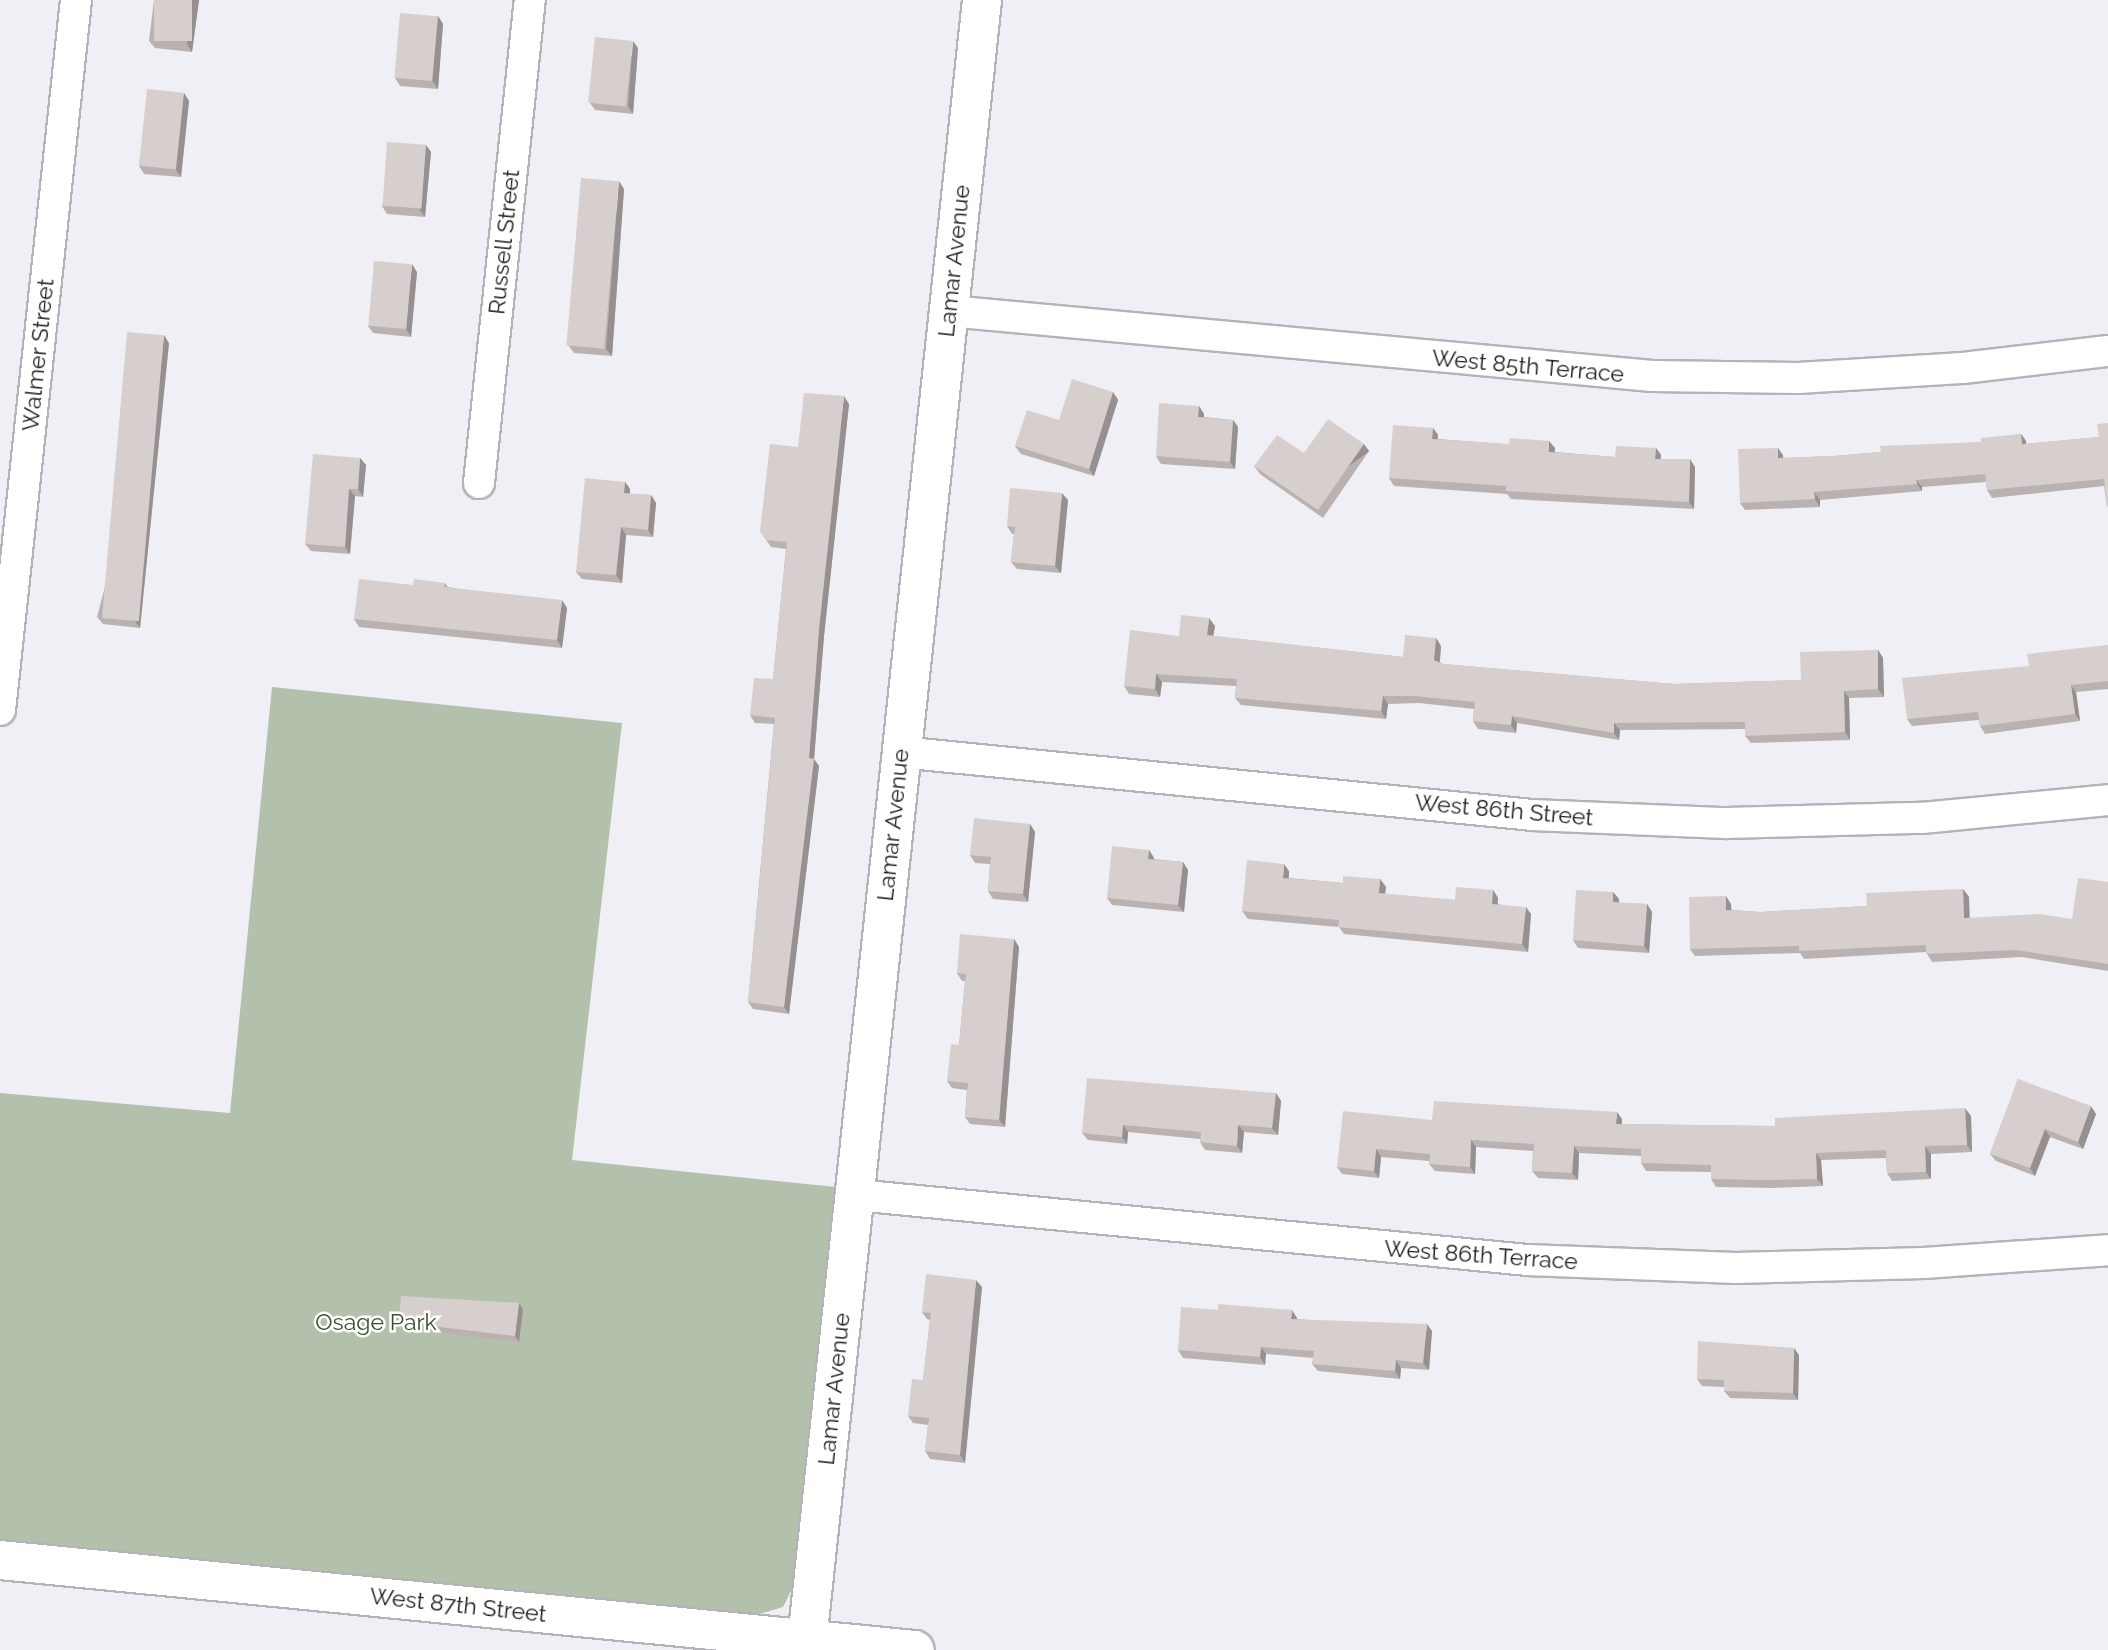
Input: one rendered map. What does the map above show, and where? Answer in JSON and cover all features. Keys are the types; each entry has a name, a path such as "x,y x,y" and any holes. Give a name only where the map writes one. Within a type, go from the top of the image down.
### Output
{"street":[{"name":"Walmer Street","path":"0,710 76,0"},
{"name":"Russell Street","path":"479,483 530,0"},
{"name":"Lamar Avenue","path":"806,1644 982,0"},
{"name":"West 85th Terrace","path":"949,311 1652,376 1811,377 1963,368 2108,351"},
{"name":"West 86th Street","path":"901,752 1532,815 1713,823 1922,818 2108,800"},
{"name":"West 86th Terrace","path":"856,1195 1527,1260 1736,1268 1924,1263 2108,1250"},
{"name":"West 87th Street","path":"0,1560 806,1644 915,1650"}],"green space":[{"name":"Osage Park","path":"272,687 622,723 572,1160 836,1187 794,1585 783,1607 756,1615 0,1540 0,1093 230,1113"}],"building":[{"path":"154,0 192,0 192,41 154,41"},
{"path":"400,13 438,16 432,81 394,78"},
{"path":"595,37 633,41 626,107 588,103"},
{"path":"147,89 184,93 176,169 139,166"},
{"path":"387,142 426,145 421,209 383,206"},
{"path":"581,178 619,181 604,349 566,345"},
{"path":"374,261 412,264 406,329 368,326"},
{"path":"127,332 164,335 139,621 102,618"},
{"path":"1072,379 1113,392 1089,469 1015,446 1027,410 1059,420"},
{"path":"804,393 844,396 819,629 809,758 814,759 784,1007 748,1002 775,718 750,715 754,678 773,679 787,542 766,540 760,531 770,444 798,447"},
{"path":"1159,403 1199,406 1198,417 1233,420 1230,462 1156,456"},
{"path":"1328,419 1364,444 1318,510 1254,466 1277,435 1304,453"},
{"path":"2108,423 2107,506 2104,479 1987,490 1985,474 1916,480 1917,484 1814,492 1815,499 1740,503 1738,449 1778,448 1778,458 1834,456 1881,452 1880,446 1981,442 1981,438 2021,434 2022,444 2099,437 2097,424"},
{"path":"1393,425 1433,428 1432,439 1509,444 1510,438 1549,441 1549,452 1615,457 1616,446 1656,448 1655,459 1690,459 1689,502 1506,491 1506,486 1389,478"},
{"path":"313,454 360,458 358,489 349,489 345,547 305,544"},
{"path":"585,478 625,482 624,493 651,495 648,530 621,527 616,575 576,572"},
{"path":"1010,488 1062,493 1055,566 1011,562 1015,527 1007,526"},
{"path":"359,579 413,585 414,579 445,583 444,587 562,600 557,640 354,619"},
{"path":"1181,615 1209,618 1207,635 1403,657 1405,635 1436,638 1434,660 1443,664 1674,684 1801,680 1800,652 1878,650 1878,689 1844,691 1845,732 1745,736 1745,722 1614,723 1614,733 1512,716 1511,725 1473,721 1475,702 1414,696 1383,696 1381,711 1235,698 1237,679 1156,674 1155,689 1124,686 1130,630 1179,636"},
{"path":"2108,645 2108,681 2071,685 2075,714 1980,726 1978,712 1907,719 1902,678 2029,666 2027,654"},
{"path":"974,818 1030,824 1023,894 988,891 991,857 970,855"},
{"path":"1112,846 1149,850 1148,859 1183,862 1178,905 1107,898"},
{"path":"1247,860 1284,864 1283,878 1343,883 1343,876 1380,879 1379,893 1455,900 1456,887 1493,890 1492,904 1526,907 1522,944 1338,927 1339,920 1242,911"},
{"path":"2078,878 2108,882 2108,964 2016,950 1926,954 1926,945 1799,951 1799,946 1690,949 1689,897 1726,896 1726,910 1760,912 1867,906 1866,893 1963,889 1964,918 2040,914 2072,919"},
{"path":"1576,890 1613,892 1613,902 1647,904 1644,946 1573,940"},
{"path":"960,934 1014,939 999,1120 965,1117 968,1083 947,1081 951,1044 959,1045 966,974 957,973"},
{"path":"1087,1078 1276,1093 1272,1128 1238,1125 1237,1146 1200,1142 1201,1132 1123,1125 1122,1137 1082,1133"},
{"path":"2018,1079 2091,1106 2078,1142 2045,1129 2030,1168 1990,1154"},
{"path":"1434,1101 1617,1112 1616,1124 1775,1126 1775,1118 1965,1108 1967,1145 1925,1146 1926,1172 1887,1173 1886,1150 1816,1153 1817,1179 1711,1179 1711,1165 1641,1163 1641,1149 1574,1146 1572,1173 1532,1171 1534,1144 1471,1140 1470,1167 1429,1164 1430,1154 1376,1149 1374,1171 1337,1167 1343,1111 1432,1120"},
{"path":"926,1274 976,1280 960,1455 925,1451 929,1418 908,1416 912,1379 923,1380 931,1313 922,1312"},
{"path":"401,1296 519,1303 515,1336 399,1322"},
{"path":"1218,1304 1292,1310 1291,1319 1427,1324 1423,1363 1396,1360 1395,1371 1312,1364 1314,1351 1261,1347 1260,1357 1178,1350 1181,1307 1218,1310"},
{"path":"1698,1341 1794,1348 1793,1393 1724,1391 1724,1380 1697,1379"}]}
